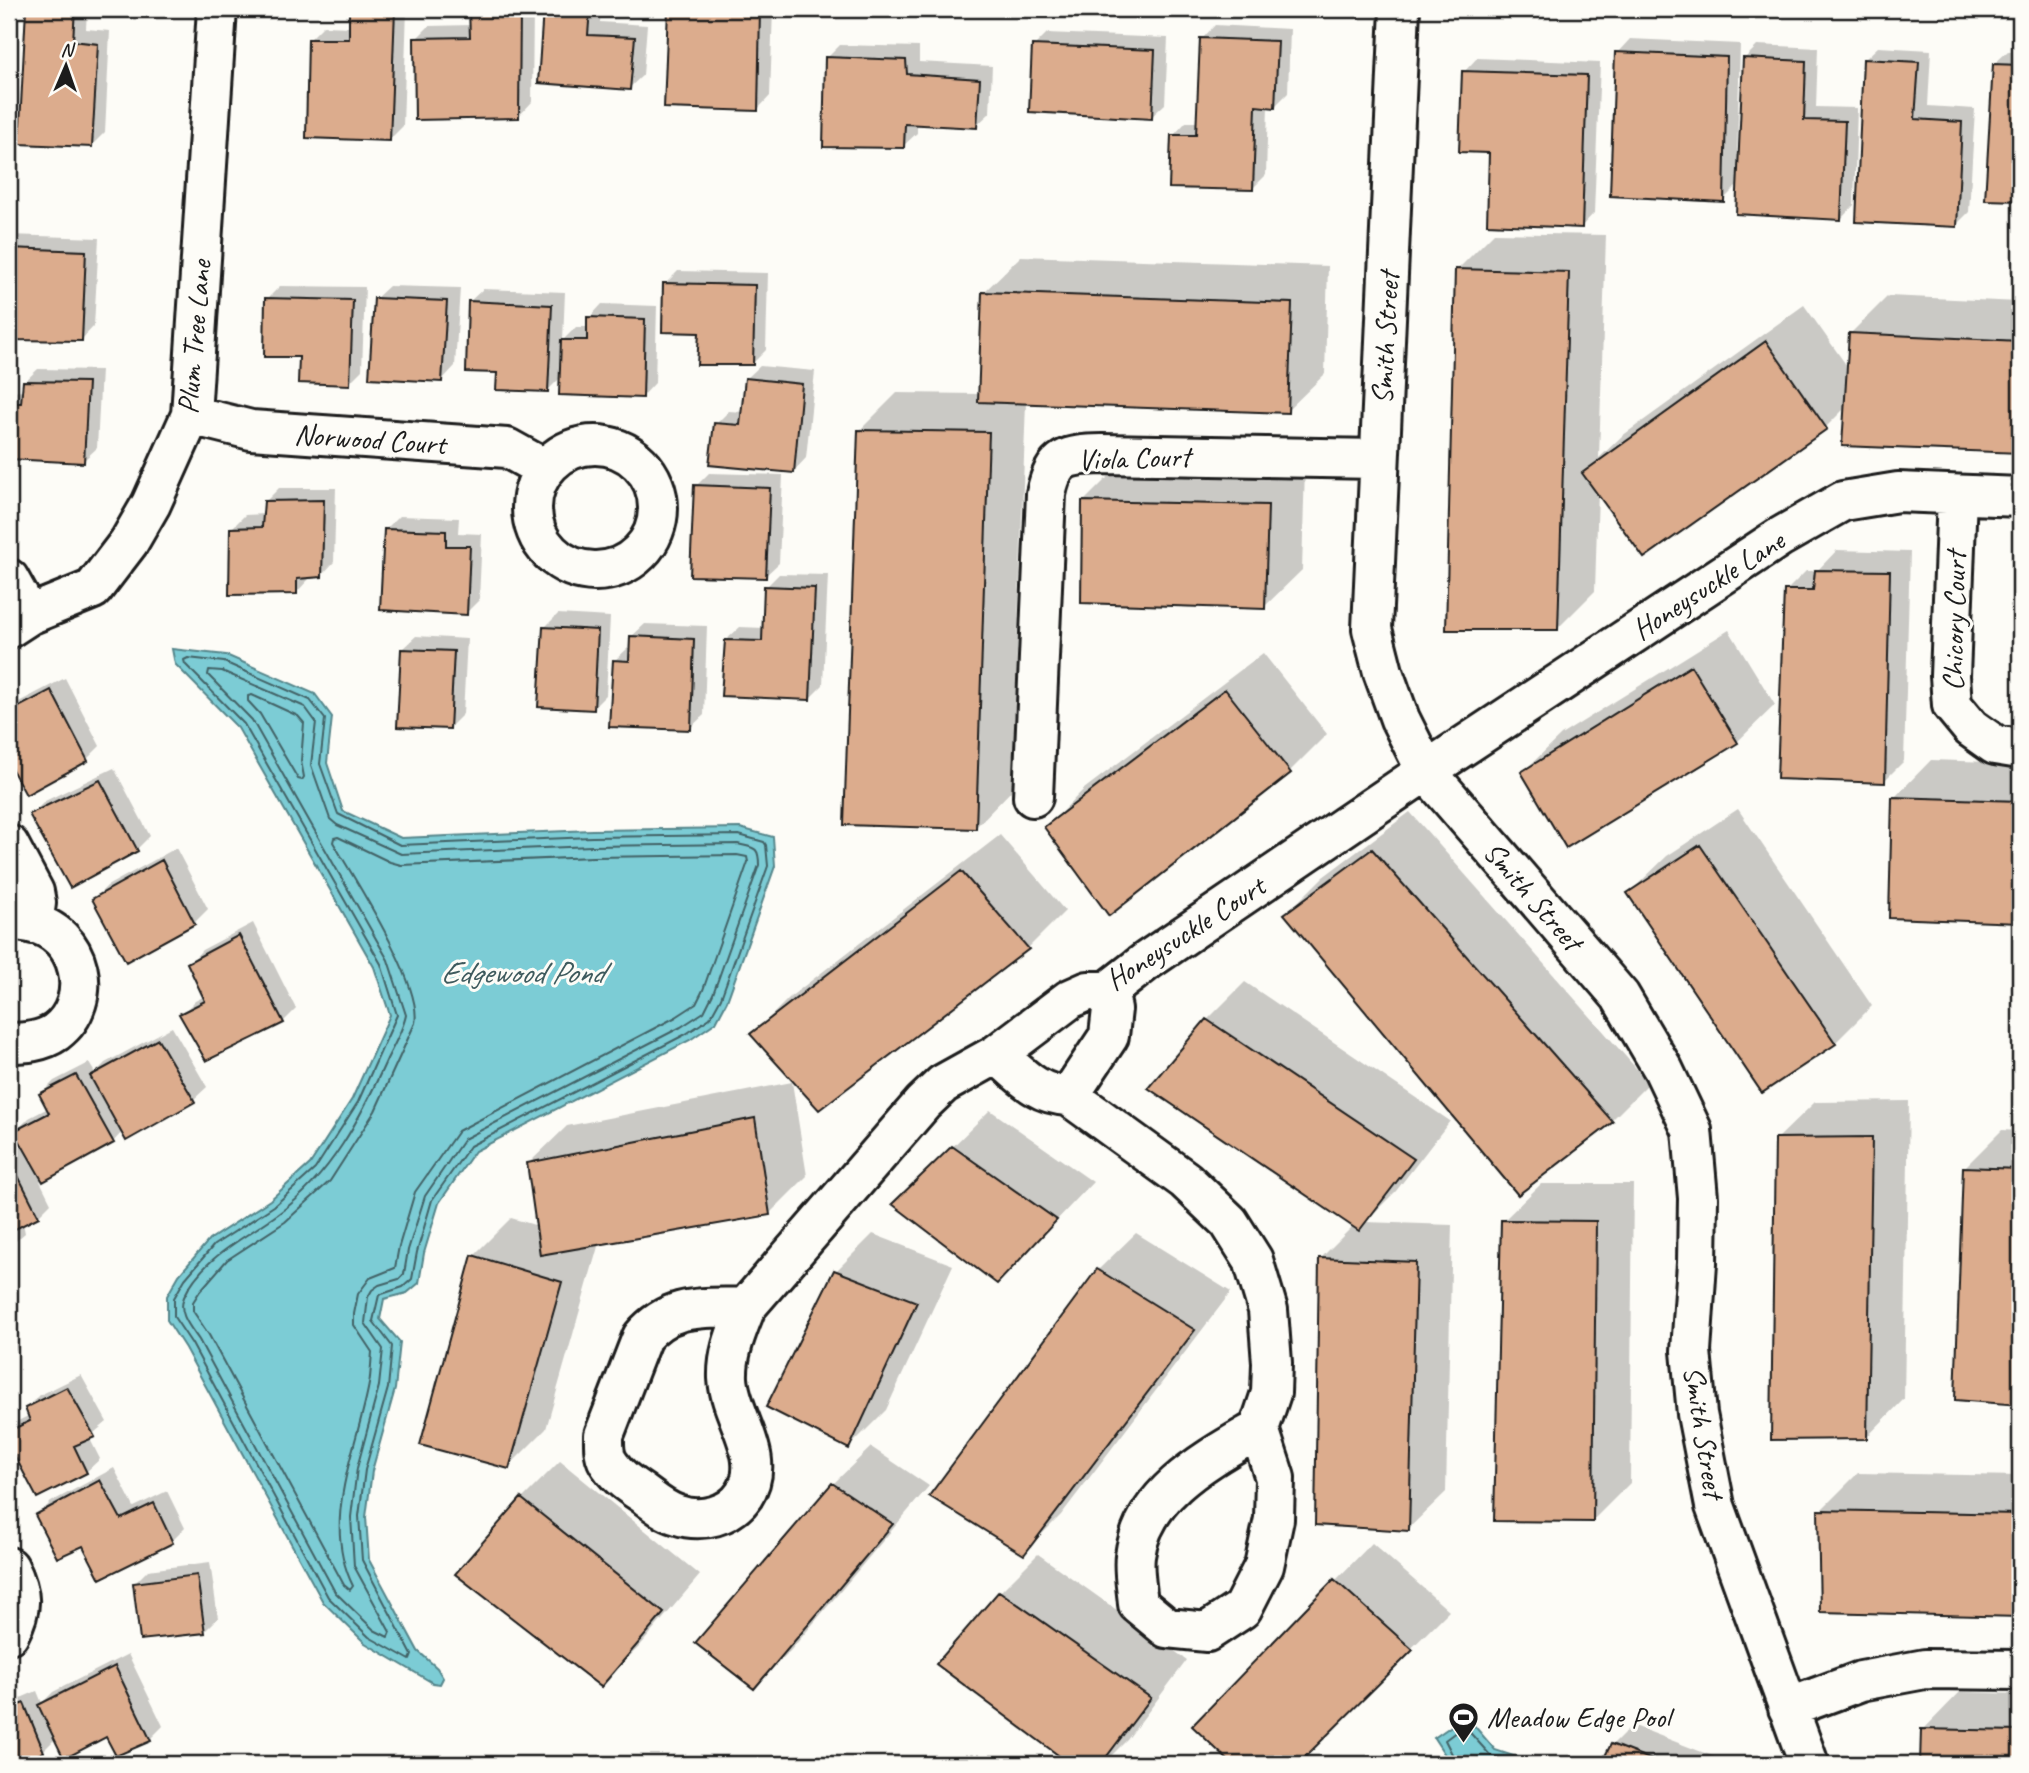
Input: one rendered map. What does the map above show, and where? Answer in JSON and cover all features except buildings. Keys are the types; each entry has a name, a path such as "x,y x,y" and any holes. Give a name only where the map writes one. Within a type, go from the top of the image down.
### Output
{"street":[{"name":"Plum Tree Lane","path":"19,622 93,589 129,542 151,504 191,415 217,9"},
{"name":"Smith Street","path":"1400,9 1372,629 1383,672 1400,719 1426,771 1620,996 1663,1069 1692,1130 1698,1198 1691,1352 1697,1414 1715,1506 1809,1764"},
{"name":"Norwood Court","path":"191,415 251,430 507,448 545,469"},
{"name":"Viola Court","path":"1033,796 1046,494 1055,466 1068,458 1091,454 1379,459"},
{"name":"Honeysuckle Lane","path":"1426,771 1780,537 1843,501 1898,492 2020,497"},
{"name":"Chicory Court","path":"1957,495 1950,676 1952,705 1971,728 1995,744 2020,749"},
{"path":"9,579 19,622"},
{"name":"Honeysuckle Court","path":"746,1307 677,1311 653,1324 642,1337 604,1435 608,1464 620,1477 665,1510 678,1516 694,1519 726,1513 736,1505 751,1482 753,1469 748,1442 728,1381 730,1346 746,1307 923,1103 943,1084 997,1054 1070,999 1088,991 1108,991 1147,960 1426,771"},
{"path":"9,845 34,892 36,903 21,923"},
{"path":"9,1043 29,1043 55,1032 72,1014 80,994 80,982 72,951 59,936 41,925 21,923"},
{"path":"1069,1096 1109,1036 1112,1009 1108,991"},
{"path":"997,1054 1040,1090 1054,1096 1069,1096 1185,1180 1229,1222 1248,1250 1262,1286 1270,1333 1271,1393 1259,1429 1275,1479 1274,1519 1264,1566 1242,1609 1207,1632 1167,1628 1138,1604 1135,1556 1147,1517 1183,1477 1259,1429"},
{"path":"9,1567 18,1585 20,1597 17,1619 9,1634"},
{"path":"1788,1708 1861,1681 1925,1669 2020,1670"}],"water":[{"name":"Edgewood Pond","path":"172,649 226,655 315,694 332,717 327,763 343,811 401,838 592,830 740,828 773,837 775,866 727,1001 716,1022 690,1040 475,1151 439,1203 424,1253 419,1283 407,1293 384,1299 380,1319 400,1342 395,1389 372,1471 366,1517 369,1560 418,1651 437,1668 443,1678 440,1684 433,1683 365,1643 323,1602 185,1348 167,1320 167,1296 179,1275 209,1240 270,1200 310,1164 352,1099 390,1015 374,967 238,728 175,664"},
{"name":"Meadow Edge Pool","path":"1466,1716 1495,1750 1538,1764 1451,1764 1434,1738"}],"place":[{"name":"Meadow Edge Pool","path":"1464,1744"}]}
